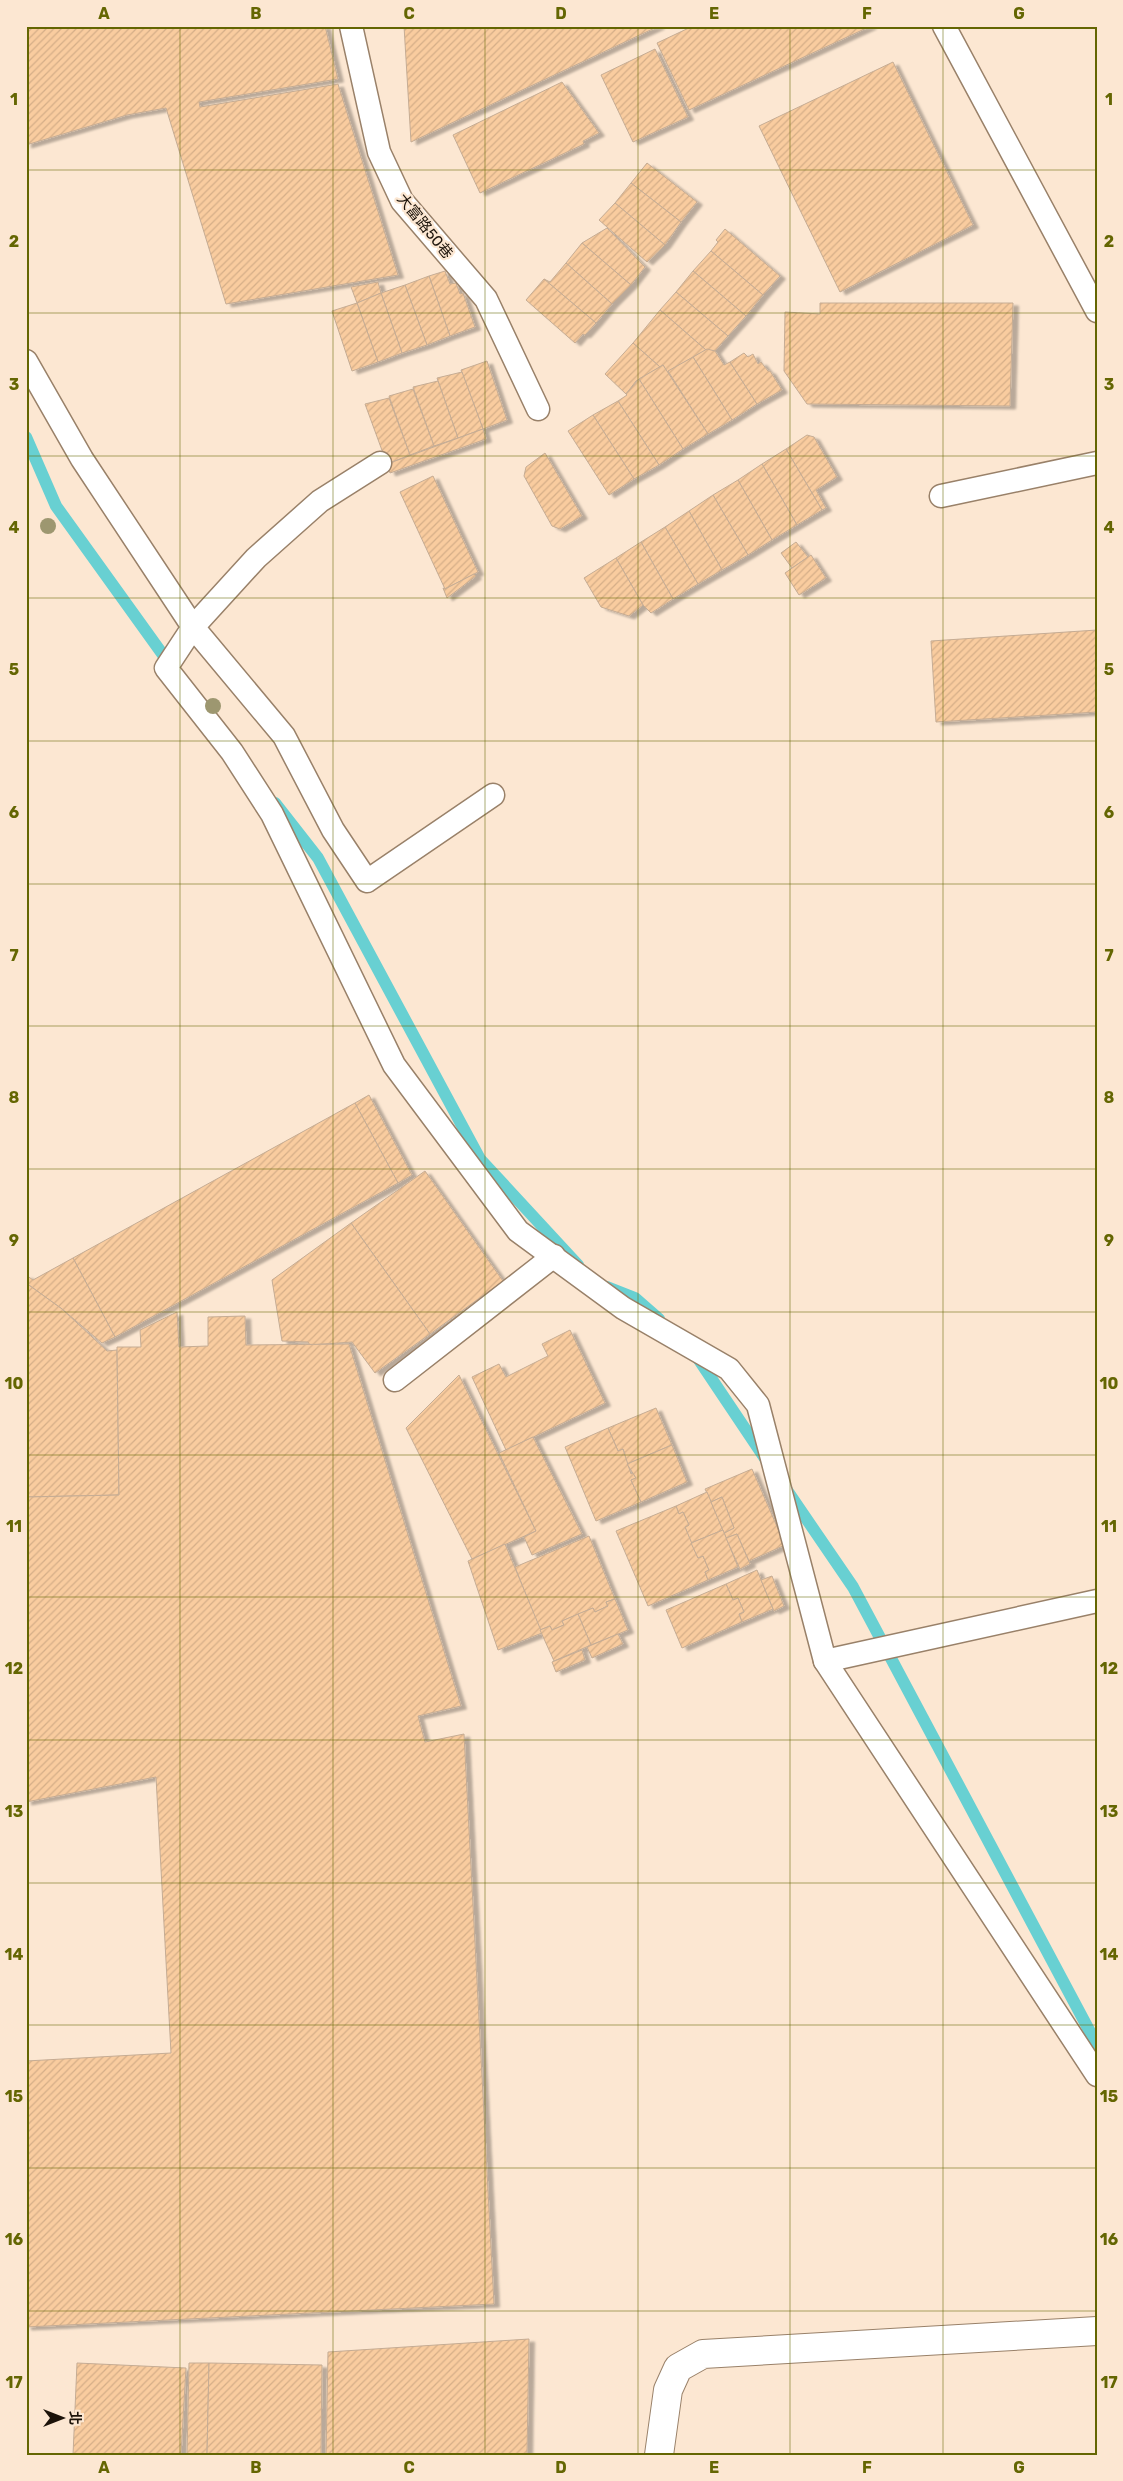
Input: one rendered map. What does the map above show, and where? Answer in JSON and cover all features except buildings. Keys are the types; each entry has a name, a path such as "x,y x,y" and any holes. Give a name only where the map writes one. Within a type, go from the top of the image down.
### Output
{"street":[{"path":"659,2455 668,2390 678,2368 703,2354 1097,2331"}],"lane":[{"name":"大富路50巷","path":"351,26 379,152 402,201 486,299 538,409"},
{"path":"944,26 1097,311"},
{"path":"26,361 82,459 193,627 284,736 333,830 367,881 493,795"},
{"path":"380,463 320,501 256,558 193,627 166,668 232,752 272,814 394,1066 518,1231 623,1308 729,1369 758,1405 825,1661 1097,2075"},
{"path":"941,496 1097,463"},
{"path":"395,1380 554,1256"},
{"path":"825,1661 1097,1601"}],"waterway":[{"path":"26,437 56,506 171,666"},
{"path":"275,803 318,858 480,1159 578,1265"},
{"path":"607,1287 635,1298 659,1319"},
{"path":"695,1354 766,1460"},
{"path":"786,1489 853,1587 1097,2045"}]}
